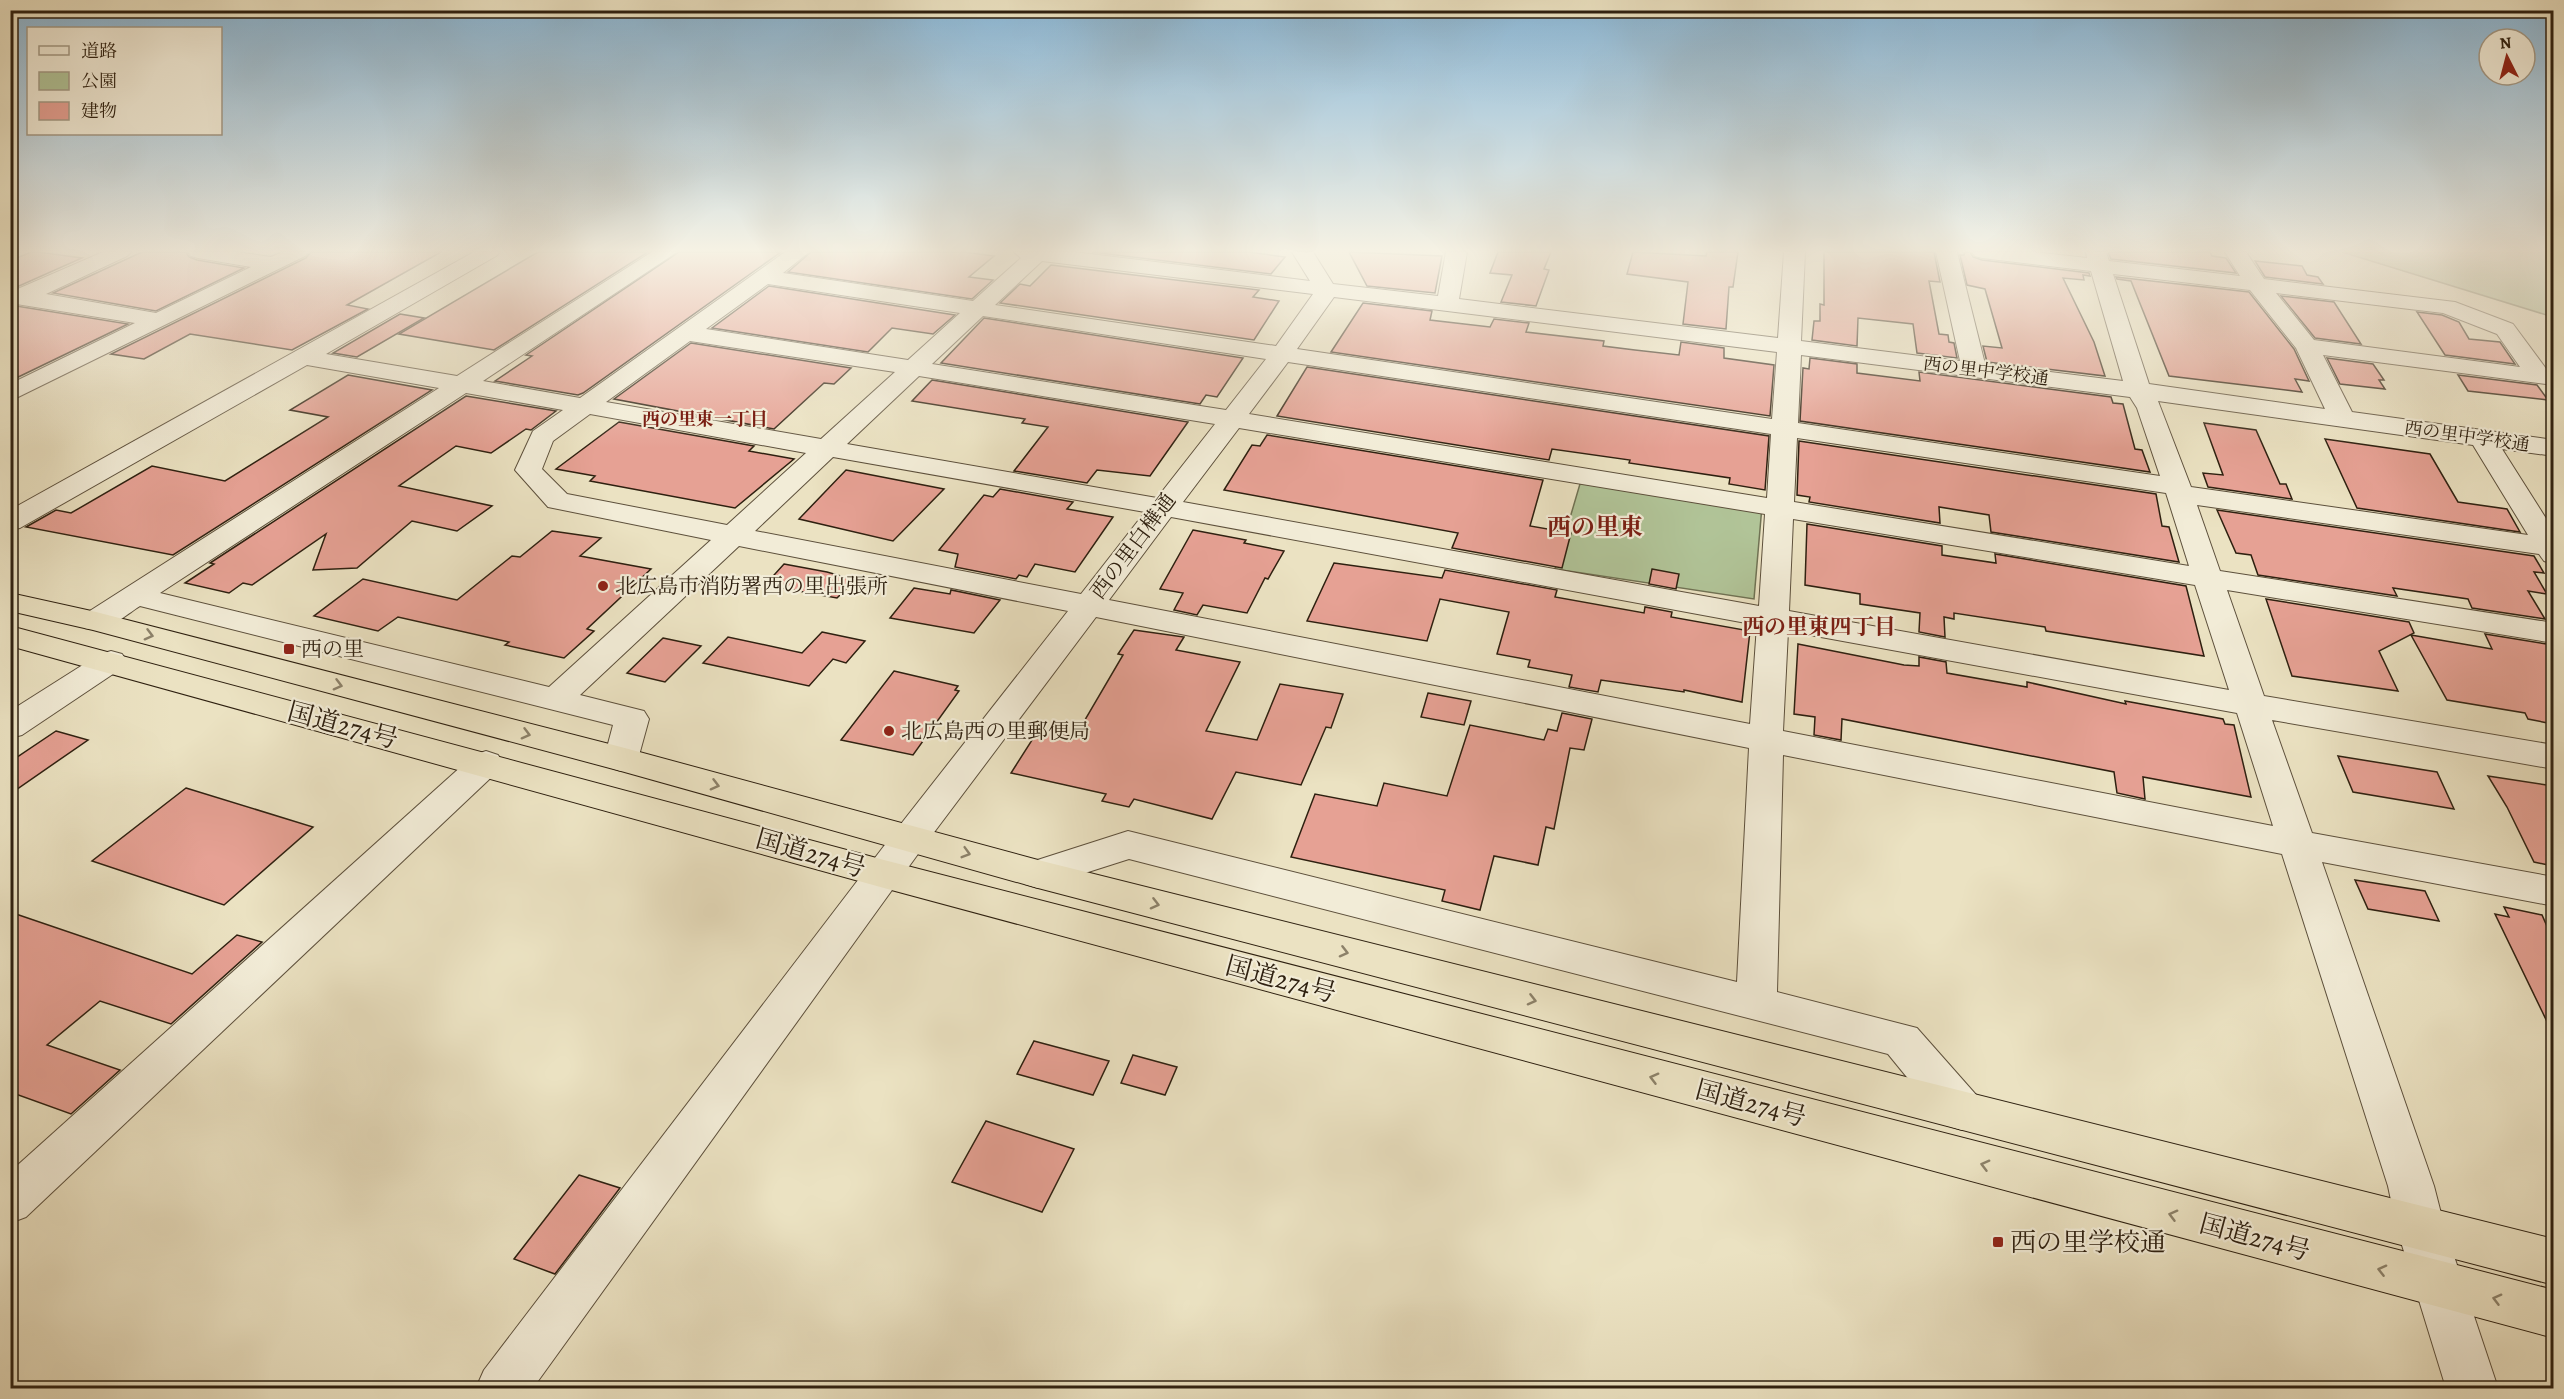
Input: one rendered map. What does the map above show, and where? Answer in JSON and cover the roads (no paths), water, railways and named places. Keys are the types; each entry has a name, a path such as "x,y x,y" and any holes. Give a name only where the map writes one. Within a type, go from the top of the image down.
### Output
{"highway":[{"name":"国道274号","path":"10,602 96,621 621,759 1038,874 2553,1263"},
{"name":"国道274号","path":"10,636 486,763 884,874 2553,1314"}],"street":[{"path":"136,317 160,321"},
{"path":"10,394 167,317"},
{"path":"10,522 374,317"},
{"path":"96,621 566,317"},
{"path":"708,317 542,437 528,471 558,501 735,534 2297,844 2553,892"},
{"path":"556,699 969,317"},
{"path":"1040,317 1786,429 2551,551"},
{"name":"西の里白樺通","path":"502,1389 910,838 1308,317"},
{"name":"西の里中学校通","path":"1541,317 2138,390 2553,448"},
{"path":"1756,1004 1766,739 1786,429 1790,317"},
{"path":"1962,317 1974,369"},
{"path":"2116,317 2138,390 2150,408 2179,490 2411,1185 2421,1229 2472,1389"},
{"path":"2284,317 2307,346 2343,419"},
{"path":"2474,317 2505,329 2547,378"},
{"path":"686,333 1233,417 1781,509 2553,633"},
{"path":"2307,346 2547,378"},
{"path":"304,357 1162,507 2250,705 2553,757"},
{"path":"10,376 37,381"},
{"path":"2482,438 2551,551"},
{"path":"137,596 632,719 621,759"},
{"path":"10,727 111,662"},
{"path":"10,1202 486,763"},
{"path":"1038,874 1128,846 1902,1040 1962,1111"}],"place":[{"name":"北広島市消防署西の里出張所","path":"603,586"},
{"name":"西の里","path":"289,649"},
{"name":"北広島西の里郵便局","path":"889,731"},
{"name":"西の里学校通","path":"1998,1242"}],"district":[{"name":"西の里東一丁目","path":"705,419"},
{"name":"西の里東","path":"1595,527"},
{"name":"西の里東四丁目","path":"1819,626"}]}
